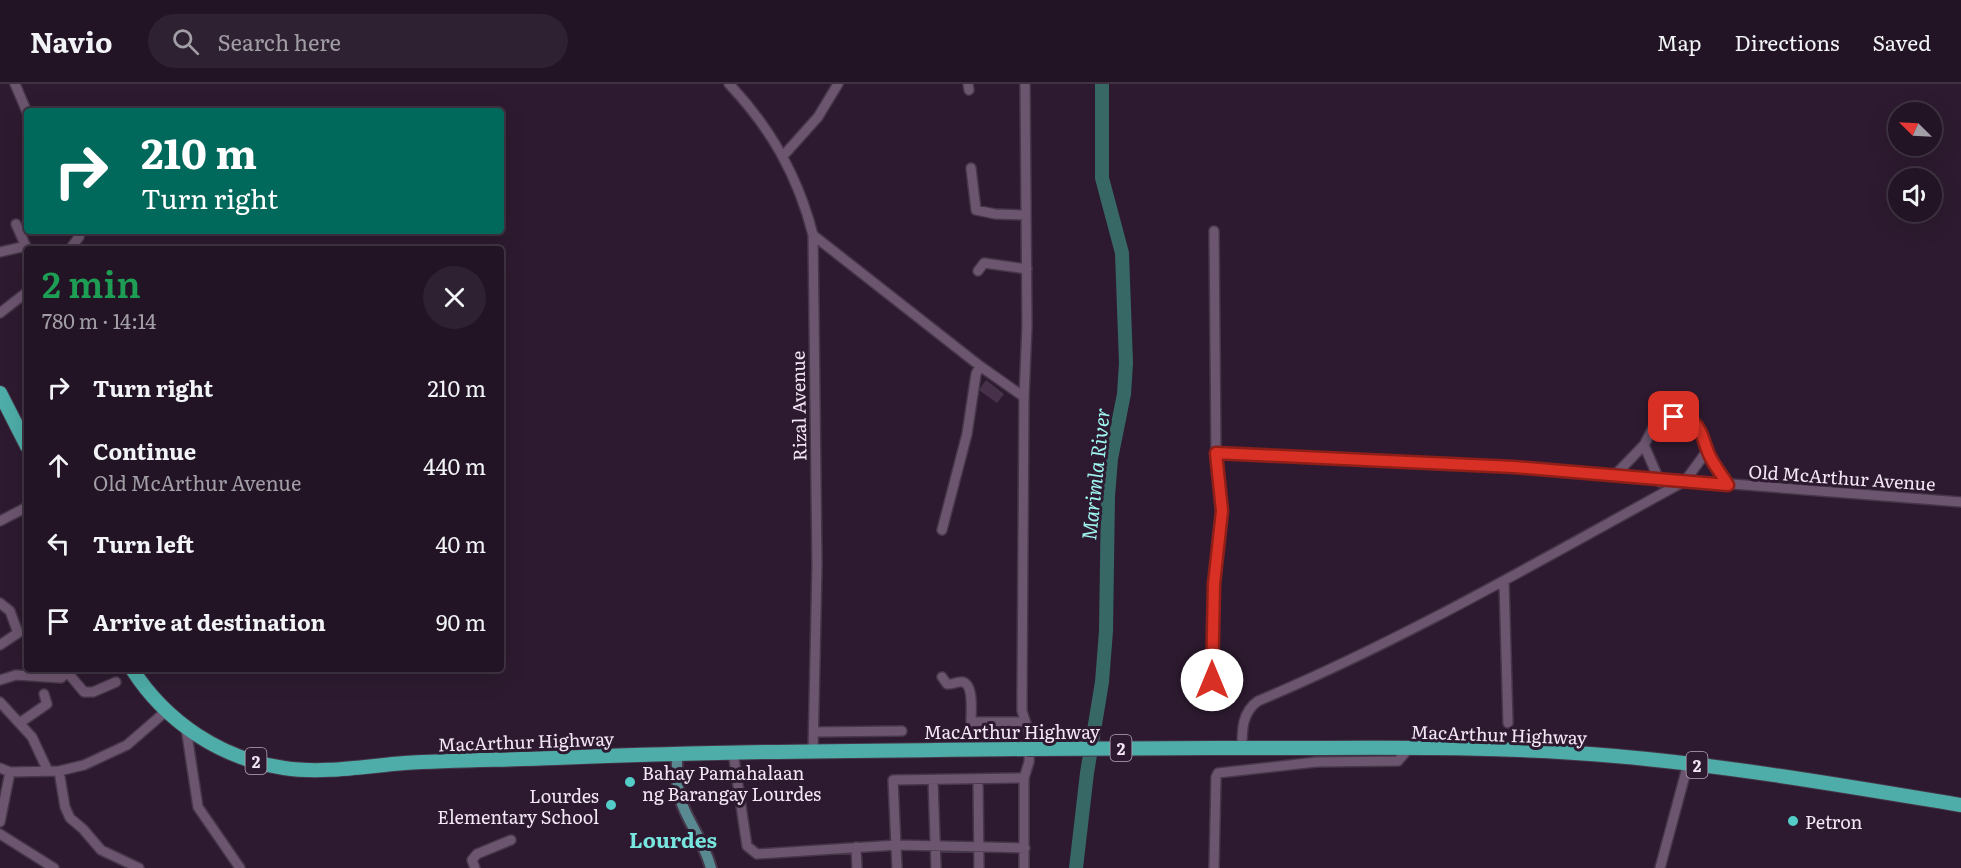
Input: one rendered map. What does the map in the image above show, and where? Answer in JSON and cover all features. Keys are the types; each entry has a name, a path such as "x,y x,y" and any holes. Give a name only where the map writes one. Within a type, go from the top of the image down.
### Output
{"highway":[{"path":"0,393 24,440"},
{"name":"MacArthur Highway","path":"134,672 165,712 208,743 283,768 307,769 676,753 1409,748 1614,756 1792,777 1961,806"}],"main road":[{"path":"676,753 682,804 703,842 711,868"}],"street":[{"path":"15,84 25,108"},
{"name":"Rizal Avenue","path":"729,84 761,120 783,156 805,202 813,235 817,565 813,752"},
{"path":"783,156 818,117 838,84"},
{"path":"1024,868 1024,778 1029,762 1030,736 1022,702 1023,397 1027,268 1025,84"},
{"path":"971,168 973,204 976,210 995,214 1026,215"},
{"path":"16,224 25,246"},
{"path":"1212,680 1214,584 1222,511 1216,453 1214,231"},
{"path":"813,235 1023,397"},
{"path":"0,252 24,248"},
{"path":"978,271 984,263 1027,268"},
{"path":"0,313 24,294"},
{"path":"942,530 967,434 976,374 980,366"},
{"path":"1615,475 1644,445 1651,430 1659,422 1680,418 1698,427 1704,435 1707,451 1728,485"},
{"path":"1644,445 1665,492"},
{"path":"1242,748 1245,718 1258,701 1355,658 1504,581 1685,481 1707,451"},
{"path":"1216,453 1426,462 1685,481"},
{"name":"Old McArthur Avenue","path":"1685,481 1961,502"},
{"path":"0,521 24,509"},
{"path":"1504,581 1508,723"},
{"path":"0,603 10,611 23,631 0,645"},
{"path":"0,680 22,675 61,678 68,672"},
{"path":"70,672 84,692 93,692 116,682"},
{"path":"942,677 947,684 963,682 967,685 970,691 971,722 1025,722"},
{"path":"21,722 47,704 45,694"},
{"path":"0,702 21,722 39,749 47,770"},
{"path":"0,768 10,772 59,771 107,756 127,745 165,712"},
{"path":"186,728 198,807 240,868"},
{"path":"814,732 902,731"},
{"path":"1214,868 1218,773 1316,762 1398,761 1409,748"},
{"path":"733,752 740,809 747,846 751,852 771,854 897,845 978,845 1024,848"},
{"path":"1660,868 1688,764"},
{"path":"59,771 65,807 70,818 84,829 101,850 139,868"},
{"path":"0,782 10,772"},
{"path":"0,822 10,772"},
{"path":"897,868 893,780 1024,778"},
{"path":"933,780 936,868"},
{"path":"978,780 979,868"},
{"path":"0,834 54,868"},
{"path":"475,868 472,861 477,855 511,840"},
{"path":"856,847 857,868"}],"shaded area":[{"path":"986,380 1004,394 997,403 979,390"}],"waterway":[{"name":"Marimla River","path":"1076,868 1087,773 1102,682 1106,631 1108,496 1111,459 1124,394 1126,363 1122,253 1102,178 1102,84"}],"place":[{"name":"Bahay Pamahalaan ng Barangay Lourdes","path":"630,782"},
{"name":"Lourdes Elementary School","path":"611,805"},
{"name":"Petron","path":"1793,821"}],"district":[{"name":"Lourdes","path":"673,838"}],"route":[{"path":"1212,680 1214,584 1222,511 1216,453 1514,467 1728,485 1707,451 1706,440 1698,427 1690,421 1674,417"}]}
